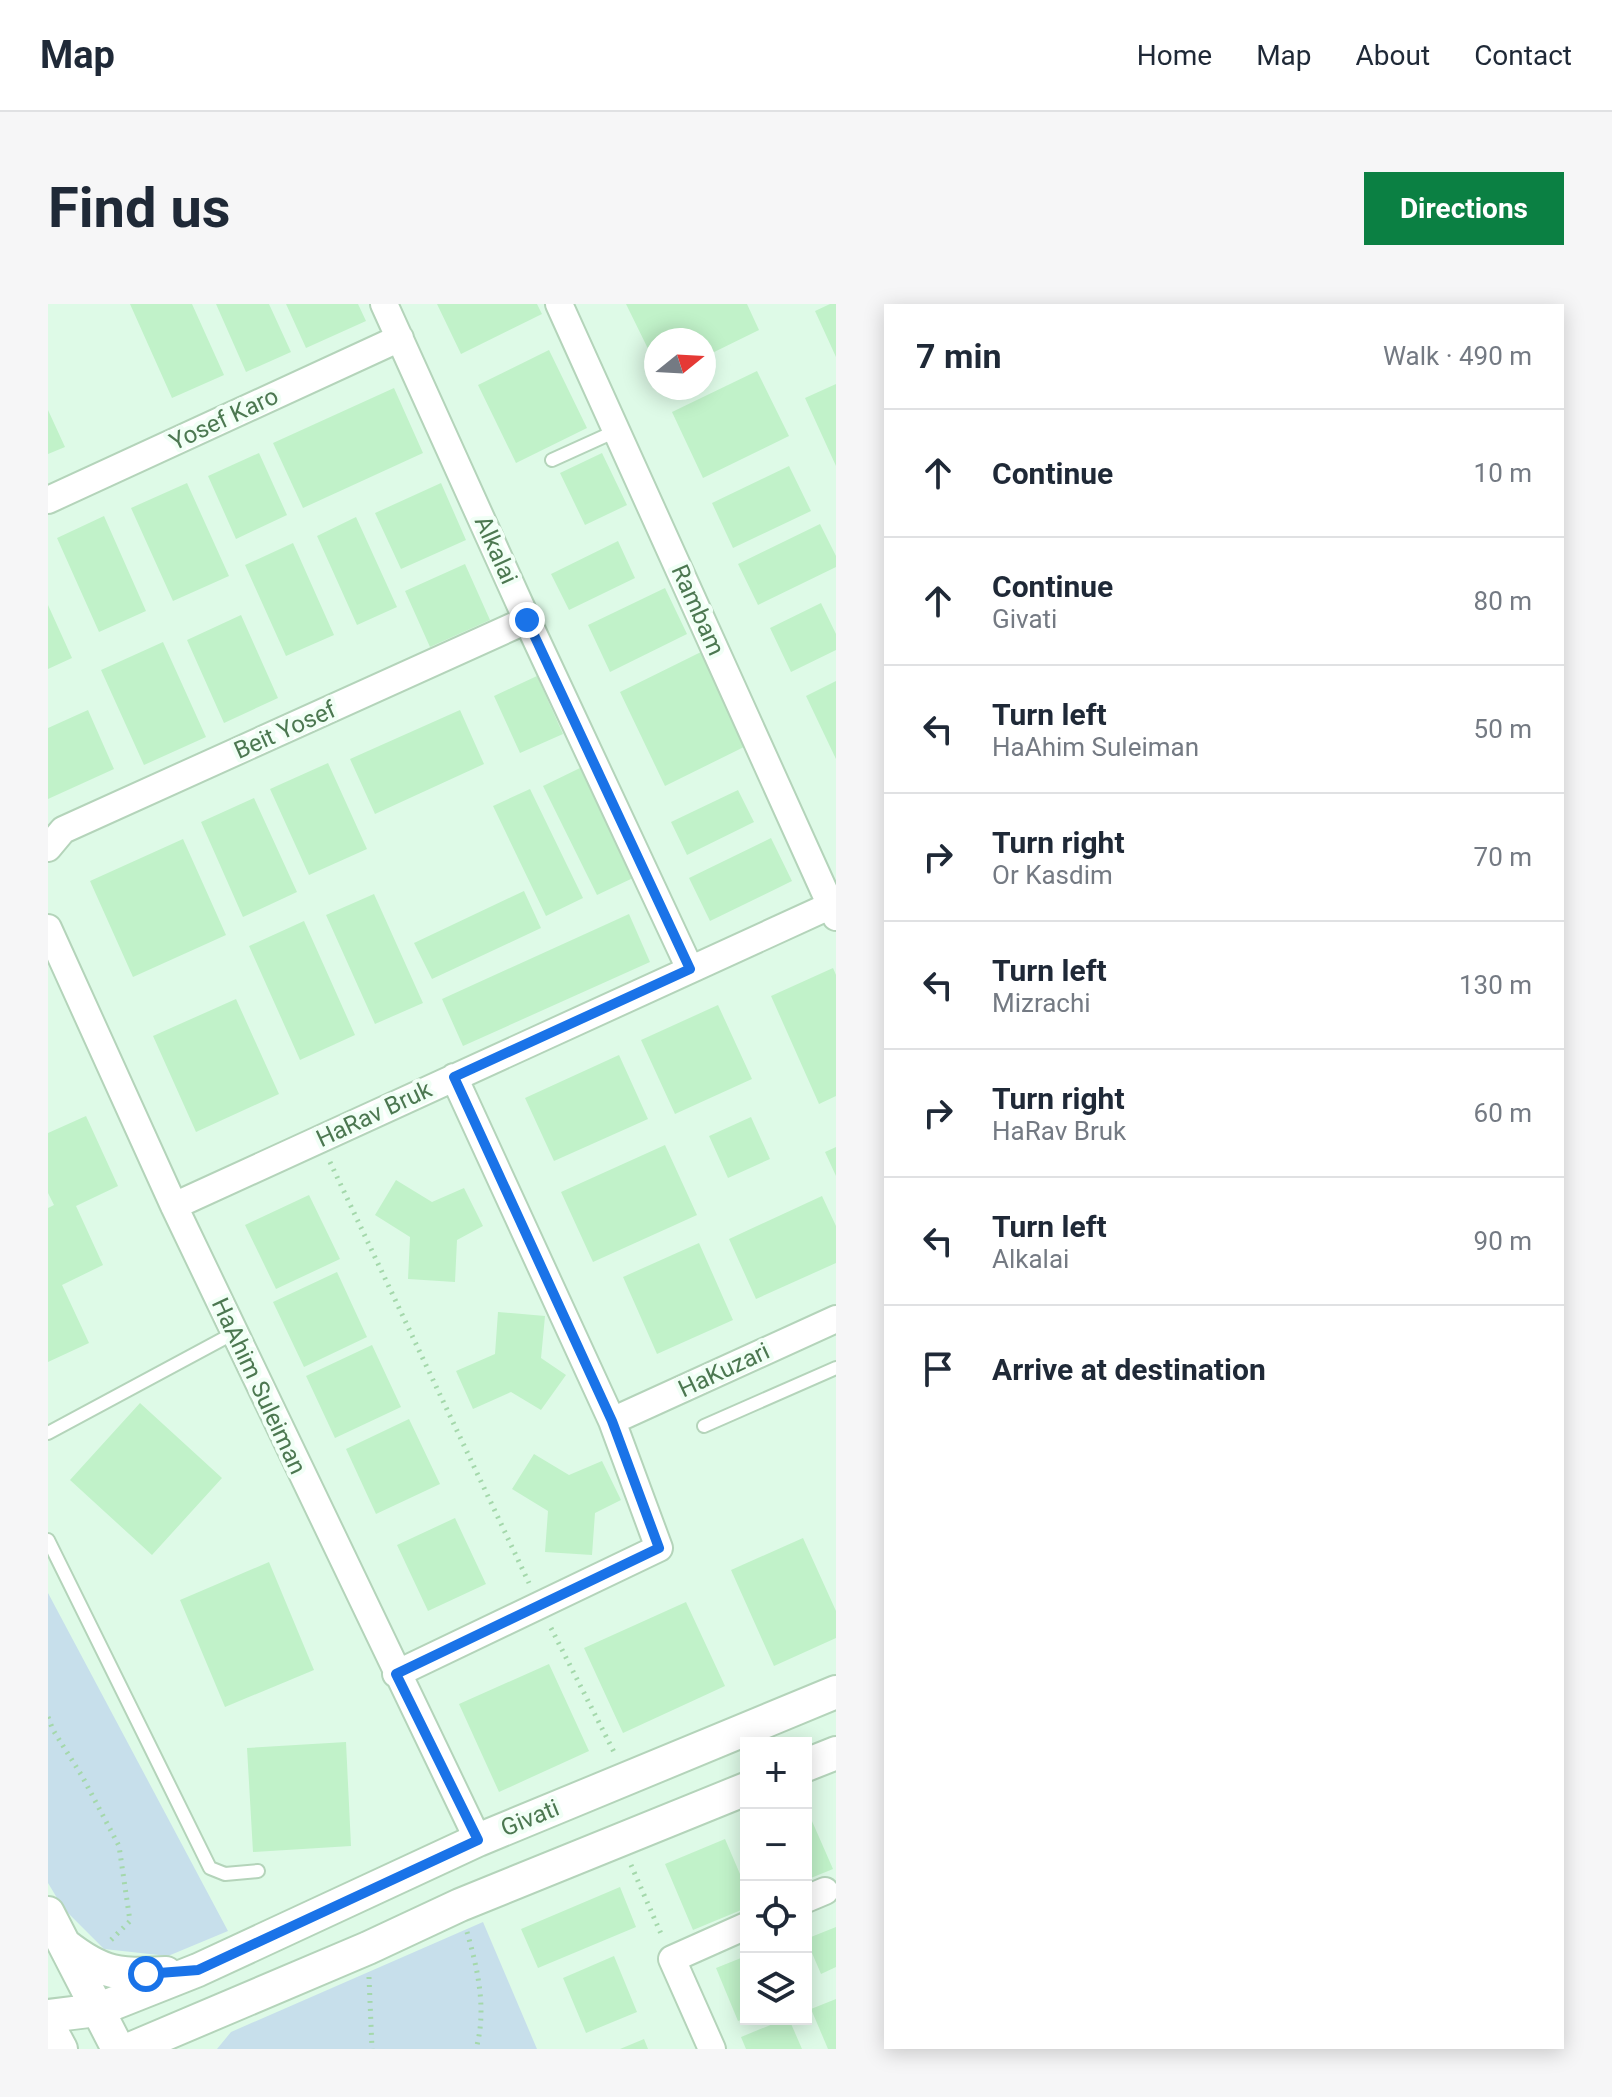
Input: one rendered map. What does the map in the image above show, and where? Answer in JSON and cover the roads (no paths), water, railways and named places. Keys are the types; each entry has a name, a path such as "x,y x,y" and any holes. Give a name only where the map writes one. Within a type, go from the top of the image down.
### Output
{"street":[{"name":"Alkalai","path":"384,304 690,969"},
{"name":"Rambam","path":"559,304 834,908"},
{"name":"Yosef Karo","path":"48,500 400,338"},
{"name":"Beit Yosef","path":"48,848 63,830 527,620"},
{"name":"HaRav Bruk","path":"174,1206 690,969 834,908"},
{"name":"HaAhim Suleiman","path":"51,943 396,1674 478,1840"},
{"path":"396,1674 659,1548 612,1421 454,1077"},
{"name":"HaKuzari","path":"612,1421 836,1319"},
{"name":"Givati","path":"48,2016 97,2010 198,1970 478,1840 836,1692"},
{"path":"812,1763 836,1753"},
{"path":"130,2049 183,2036 460,1905 740,1791"},
{"path":"48,1913 76,1954 97,2010 118,2049"},
{"path":"712,2049 672,1959 740,1929"},
{"path":"76,1954 124,1975 198,1970"},
{"path":"48,2025 61,2049"}],"lane":[{"path":"552,460 616,431"},
{"path":"48,1433 234,1333"},
{"path":"704,1426 836,1368"},
{"path":"48,1540 210,1868 225,1874 258,1871"}]}
